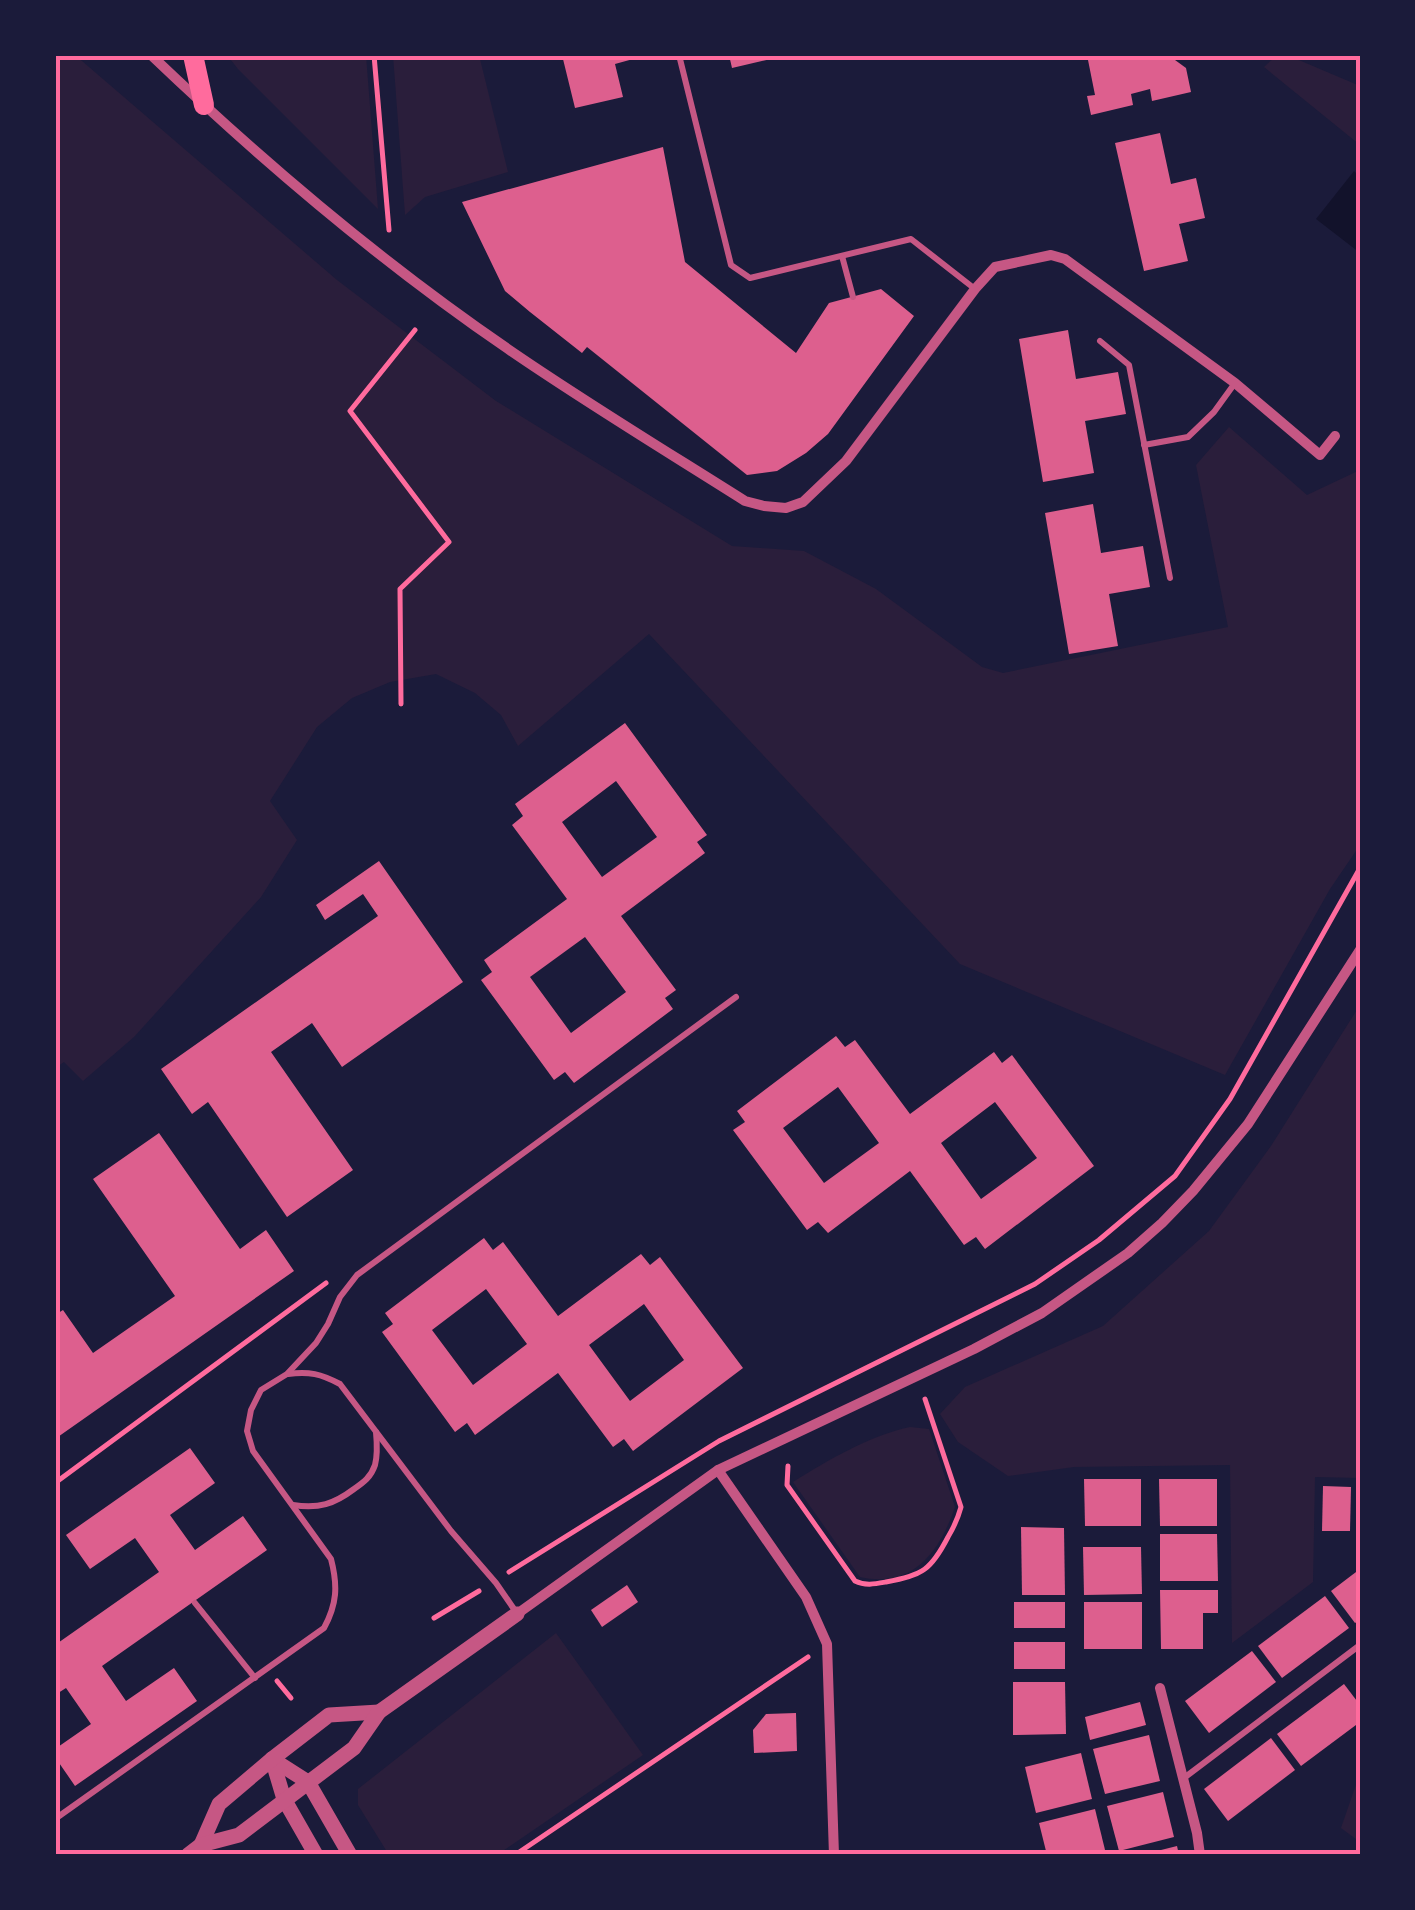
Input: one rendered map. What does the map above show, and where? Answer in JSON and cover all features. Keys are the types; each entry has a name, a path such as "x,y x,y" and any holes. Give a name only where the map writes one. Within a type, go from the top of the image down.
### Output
{"main road":[{"path":"193,55 204,105"}],"street":[{"path":"151,55 329,216 509,350 745,501 786,508 803,502 846,461 975,288 995,267 1052,255 1065,258 1234,384 1320,455 1335,436"},
{"path":"194,1850 239,1835 354,1748 379,1712 718,1470 1042,1313 1128,1252 1193,1191 1248,1124 1360,950"},
{"path":"718,1470 806,1596 827,1644 834,1855"},
{"path":"1160,1688 1200,1855"},
{"path":"194,1850 219,1804 329,1716 379,1712"},
{"path":"272,1759 308,1782 350,1855"},
{"path":"272,1759 284,1799 316,1855"}],"lane":[{"path":"679,55 731,265 750,278 911,239 975,288"},
{"path":"842,256 853,297"},
{"path":"1100,340 1129,365 1170,578"},
{"path":"1144,445 1188,438 1234,384"},
{"path":"55,1819 324,1628 332,1612 337,1595 332,1559 253,1452 248,1431 250,1410 261,1390 287,1374 316,1344 340,1297 358,1275 736,997"},
{"path":"287,1374 308,1371 340,1384 516,1614"},
{"path":"292,1505 323,1507 368,1480 377,1450 376,1431"},
{"path":"195,1603 255,1678"},
{"path":"1183,1778 1360,1646"}],"path":[{"path":"374,55 389,230"},
{"path":"402,704 400,589 448,542 350,411 414,330"},
{"path":"434,1618 719,1441 1035,1284 1099,1240 1175,1176 1230,1099 1360,868"},
{"path":"55,1483 339,1273"},
{"path":"788,1466 787,1485 855,1580 861,1584 881,1584 924,1570 935,1562 961,1507 925,1399"},
{"path":"514,1855 827,1644"}],"shaded area":[{"path":"55,55 75,55 337,280 496,401 732,546 804,551 876,589 982,667 1003,673 1228,627 1196,465 1229,427 1307,495 1360,470 1360,845 1330,889 1225,1075 960,964 649,634 518,746 501,715 475,693 436,674 390,682 352,698 317,727 270,801 297,840 261,897 134,1037 83,1081 64,1062 55,1068"},
{"path":"227,55 366,55 378,209 238,69"},
{"path":"393,55 479,55 508,172 425,197 405,215"},
{"path":"1277,55 1287,55 1360,86 1360,145 1264,67"},
{"path":"1354,171 1360,177 1360,253 1316,219"},
{"path":"1360,1005 1360,1478 1315,1477 1313,1582 1232,1643 1230,1465 1074,1467 1008,1476 958,1442 940,1414 965,1387 1103,1326 1209,1231 1271,1146"},
{"path":"910,1427 929,1429 955,1507 941,1538 922,1563 895,1577 860,1577 793,1482 864,1443"},
{"path":"556,1633 643,1755 497,1855 389,1855 358,1805 358,1789"},
{"path":"1360,1773 1360,1842 1341,1828"}],"building":[{"path":"562,55 644,56 615,64 623,97 575,108"},
{"path":"729,55 770,55 771,59 732,68"},
{"path":"1087,55 1174,55 1186,68 1191,92 1152,101 1150,89 1131,94 1133,105 1091,115 1087,96 1095,95"},
{"path":"1160,133 1171,184 1196,178 1205,218 1179,224 1188,261 1144,271 1115,143"},
{"path":"663,147 685,262 796,353 829,303 881,289 914,316 828,434 777,471 747,475 587,347 582,353 505,291 462,202"},
{"path":"1068,330 1076,379 1118,372 1126,414 1085,421 1094,473 1043,482 1019,339"},
{"path":"1093,504 1101,553 1143,546 1150,587 1109,594 1118,646 1069,654 1045,513"},
{"path":"625,723 707,835 697,842 705,853 621,916 676,990 665,998 673,1009 574,1083 565,1072 554,1080 481,980 492,972 484,960 567,899 512,825 523,816 515,804","holes":["616,781 657,837 602,877 562,822","585,937 626,992 571,1033 530,977"]},
{"path":"379,861 463,982 342,1067 312,1023 271,1052 353,1170 287,1217 208,1102 192,1114 161,1069 378,916 363,894 325,920 316,905"},
{"path":"836,1036 845,1047 855,1040 910,1114 994,1052 1002,1063 1012,1055 1094,1166 985,1249 976,1237 964,1245 910,1171 828,1233 818,1222 807,1230 733,1130 745,1122 737,1111","holes":["838,1087 879,1143 824,1183 783,1128","995,1102 1037,1158 981,1199 941,1143"]},
{"path":"159,1133 240,1249 266,1230 294,1271 55,1439 55,1315 63,1310 93,1353 175,1296 93,1179"},
{"path":"484,1238 493,1250 503,1242 558,1316 641,1254 650,1265 660,1257 743,1368 633,1451 624,1439 613,1447 558,1373 475,1435 467,1423 455,1432 382,1332 393,1324 385,1313","holes":["486,1289 527,1344 473,1385 432,1330","644,1304 684,1360 630,1401 589,1345"]},
{"path":"190,1448 215,1483 170,1515 195,1550 243,1516 267,1550 102,1666 126,1701 174,1668 197,1701 75,1786 55,1757 55,1749 91,1724 66,1688 55,1695 55,1645 159,1572 135,1538 90,1569 66,1535"},
{"path":"1084,1479 1141,1479 1141,1526 1085,1526"},
{"path":"1159,1479 1217,1479 1217,1526 1160,1526"},
{"path":"1323,1486 1351,1487 1350,1531 1322,1531"},
{"path":"1021,1527 1064,1528 1065,1595 1022,1595"},
{"path":"1160,1534 1217,1534 1218,1581 1160,1581"},
{"path":"1083,1547 1141,1547 1142,1594 1084,1595"},
{"path":"1360,1569 1360,1620 1355,1623 1331,1591"},
{"path":"627,1585 638,1602 602,1627 591,1610"},
{"path":"1160,1590 1218,1590 1218,1613 1203,1613 1203,1649 1161,1649"},
{"path":"1325,1596 1349,1628 1282,1678 1258,1646"},
{"path":"1014,1602 1065,1602 1065,1628 1014,1628"},
{"path":"1084,1602 1142,1602 1142,1649 1084,1649"},
{"path":"1014,1642 1065,1642 1065,1669 1014,1669"},
{"path":"1252,1651 1276,1682 1209,1733 1185,1701"},
{"path":"1013,1682 1065,1682 1066,1734 1013,1735"},
{"path":"1344,1684 1360,1705 1360,1722 1301,1766 1277,1734"},
{"path":"1140,1702 1146,1725 1090,1740 1085,1717"},
{"path":"796,1713 797,1751 754,1753 753,1730 766,1714"},
{"path":"1149,1735 1160,1781 1105,1794 1093,1749"},
{"path":"1271,1738 1295,1770 1228,1821 1204,1789"},
{"path":"1081,1753 1092,1799 1036,1813 1025,1767"},
{"path":"1163,1792 1174,1837 1119,1851 1107,1806"},
{"path":"1095,1809 1106,1854 1047,1855 1039,1823"},
{"path":"1177,1846 1179,1855 1145,1855 1145,1854"}]}
